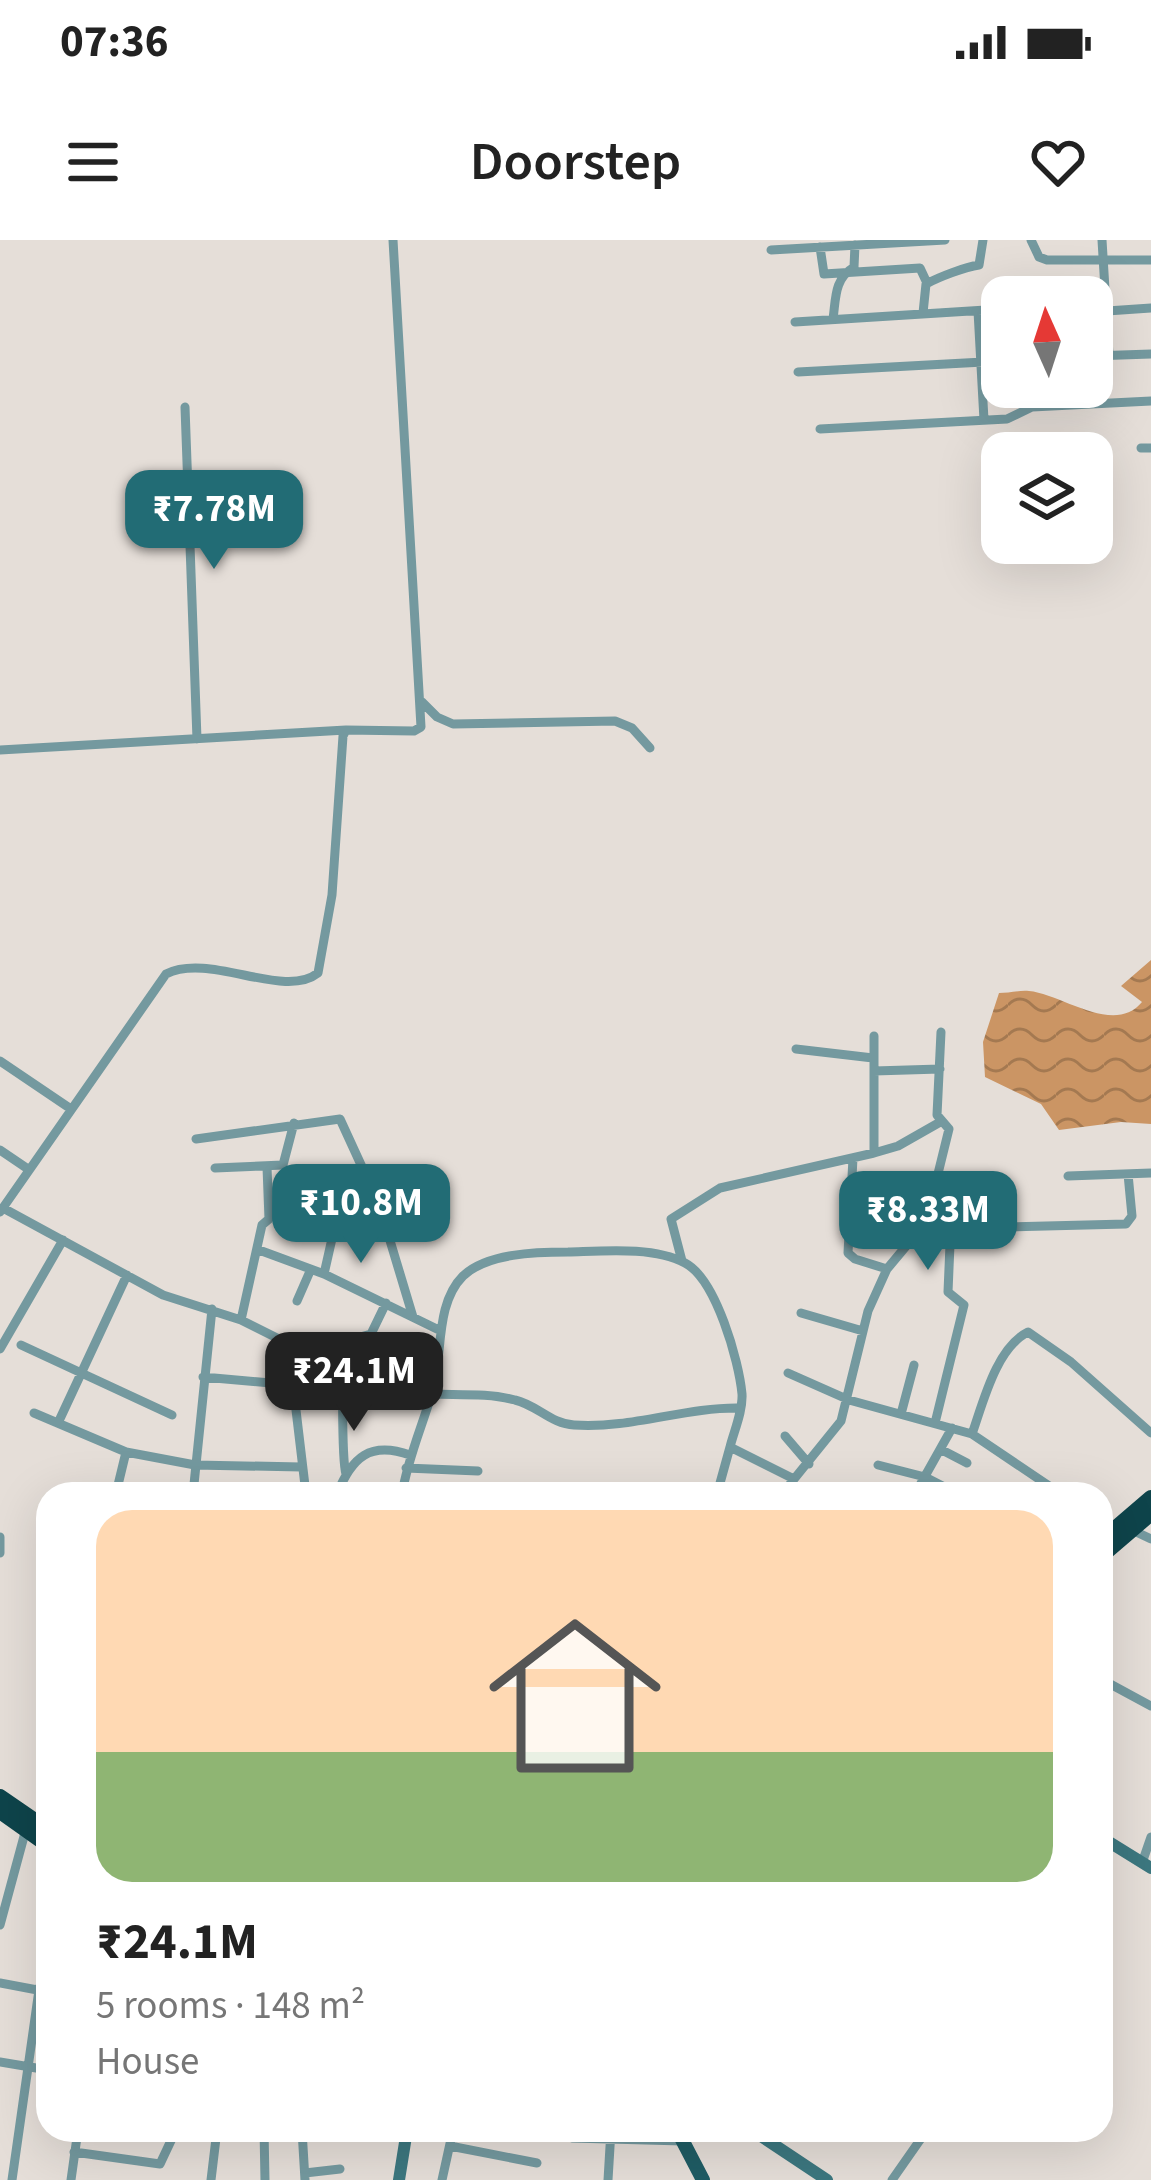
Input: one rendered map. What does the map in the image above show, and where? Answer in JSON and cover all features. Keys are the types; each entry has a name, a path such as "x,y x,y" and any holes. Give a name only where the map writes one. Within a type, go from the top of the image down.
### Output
{"highway":[{"path":"1113,1526 1151,1498"},
{"path":"1113,1546 1151,1514"},
{"path":"0,1797 36,1822"},
{"path":"0,1810 36,1836"}],"main road":[{"path":"1113,1845 1146,1866"},
{"path":"399,2180 405,2142"},
{"path":"683,2142 703,2180"},
{"path":"770,2142 826,2180"}],"street":[{"path":"0,750 418,730 423,722 422,702 393,240"},
{"path":"771,250 945,240"},
{"path":"923,313 923,290 928,283 979,265 982,240"},
{"path":"1030,240 1042,259 1151,260"},
{"path":"1102,240 1105,276"},
{"path":"833,319 843,274 854,267 855,245"},
{"path":"820,248 823,273 920,268 928,283"},
{"path":"1113,307 1151,308"},
{"path":"978,310 984,420"},
{"path":"795,322 981,310"},
{"path":"1113,355 1151,354"},
{"path":"798,372 980,363"},
{"path":"820,429 1014,418 1032,407 1151,401"},
{"path":"185,407 197,739"},
{"path":"422,702 443,722 454,724 615,722 632,728 650,748"},
{"path":"304,1482 293,1385 305,1352 241,1320 175,1300 2,1210 166,974 188,968 298,981 319,973 327,938 346,730"},
{"path":"792,1482 841,1420 863,1330 887,1268 922,1220 945,1152 950,1129 938,1115 941,1032"},
{"path":"874,1036 874,1153"},
{"path":"796,1049 873,1058"},
{"path":"0,1060 71,1109"},
{"path":"874,1072 940,1069"},
{"path":"196,1139 340,1119 379,1204 412,1317"},
{"path":"682,1261 671,1219 720,1188 898,1146 942,1121"},
{"path":"215,1168 285,1163 294,1123"},
{"path":"0,1150 28,1169"},
{"path":"854,1158 848,1253 887,1268"},
{"path":"241,1320 262,1225 269,1219 267,1167"},
{"path":"1068,1177 1151,1173"},
{"path":"922,1220 1010,1227 1126,1224 1132,1216 1127,1174"},
{"path":"323,1274 336,1221 379,1204"},
{"path":"935,1423 964,1305 949,1295 951,1220"},
{"path":"912,1239 949,1238"},
{"path":"0,1349 63,1240"},
{"path":"259,1250 323,1274 442,1331"},
{"path":"404,1482 432,1394 446,1306 465,1274 501,1260 547,1252 600,1251 682,1261 703,1279 719,1310 740,1384 740,1408 720,1482"},
{"path":"297,1301 310,1269"},
{"path":"58,1423 127,1275"},
{"path":"346,1474 341,1354 346,1341 371,1334 386,1303"},
{"path":"194,1482 212,1309"},
{"path":"801,1313 863,1330"},
{"path":"972,1434 997,1370 1020,1336 1028,1332 1088,1376 1151,1433"},
{"path":"21,1345 172,1415"},
{"path":"901,1414 914,1365"},
{"path":"788,1373 848,1400 972,1434 1043,1482"},
{"path":"203,1377 293,1385"},
{"path":"432,1394 520,1401 555,1421 576,1426 642,1423 705,1408 740,1408"},
{"path":"34,1413 126,1452 195,1466 301,1467"},
{"path":"924,1482 952,1428"},
{"path":"785,1436 808,1464"},
{"path":"730,1447 794,1479"},
{"path":"342,1482 370,1450 388,1448 410,1455"},
{"path":"941,1450 967,1463"},
{"path":"119,1482 126,1452"},
{"path":"878,1465 936,1482"},
{"path":"406,1468 478,1471"},
{"path":"1132,1530 1151,1539"},
{"path":"0,1537 0,1552"},
{"path":"1113,1685 1151,1706"},
{"path":"0,1925 26,1829"},
{"path":"1146,1866 1151,1837"},
{"path":"0,1983 36,1990"},
{"path":"12,2180 36,2029"},
{"path":"0,2062 36,2068"},
{"path":"71,2180 76,2142"},
{"path":"74,2152 160,2164 170,2142"},
{"path":"211,2180 216,2142"},
{"path":"264,2142 266,2180"},
{"path":"303,2142 305,2177 340,2170"},
{"path":"442,2180 451,2142"},
{"path":"608,2180 610,2142"},
{"path":"892,2180 919,2142"},
{"path":"450,2146 536,2163"}],"water":[{"path":"1151,960 1151,1124 1121,1122 1059,1130 1041,1104 985,1077 983,1042 999,993 1029,991 1117,1015 1142,1002 1121,986"}]}
